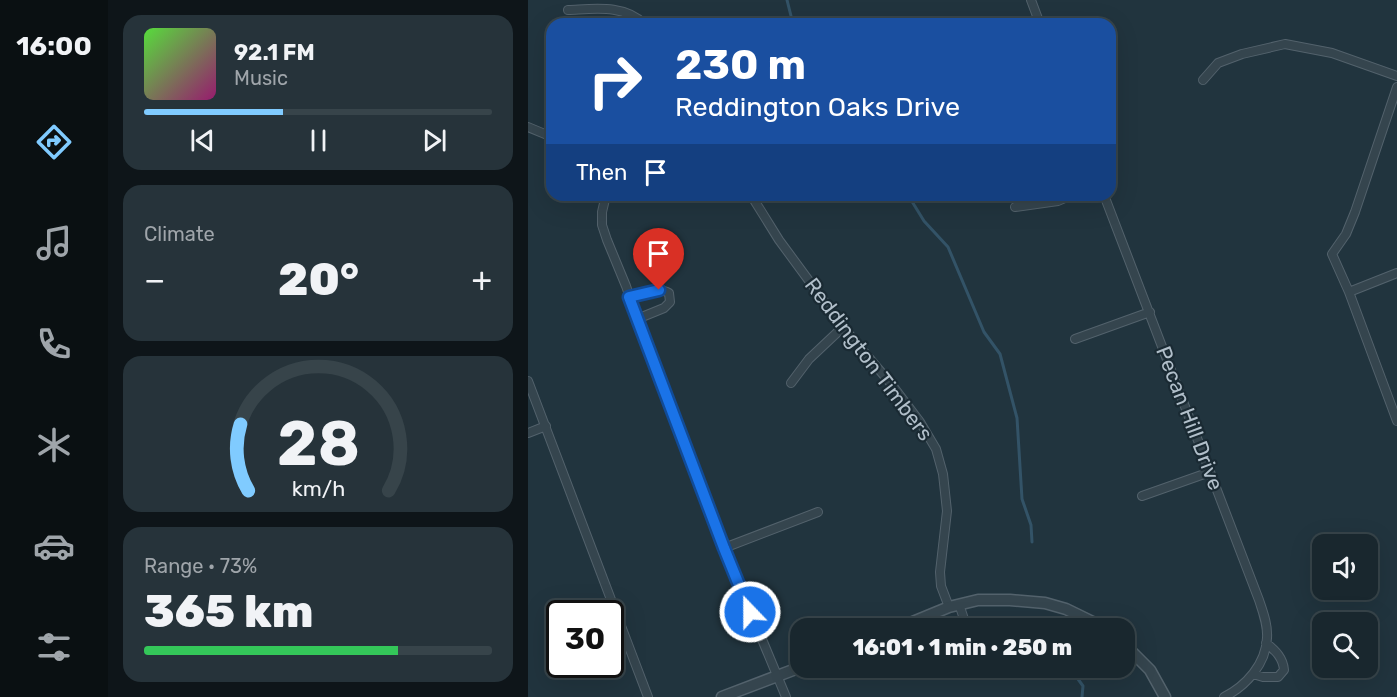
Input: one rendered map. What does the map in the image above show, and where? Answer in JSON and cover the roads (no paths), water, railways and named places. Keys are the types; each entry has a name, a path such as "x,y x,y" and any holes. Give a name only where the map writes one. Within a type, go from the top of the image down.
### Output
{"street":[{"path":"1031,0 1038,18"},
{"path":"568,10 619,9 636,18"},
{"path":"1203,80 1218,63 1242,54 1286,44 1332,53 1397,76"},
{"path":"1397,87 1351,223 1332,254 1349,292 1397,421"},
{"path":"528,127 546,134"},
{"path":"605,201 602,225 607,240 724,548 786,697"},
{"name":"Reddington Timbers","path":"755,201 843,327 892,385 920,422 936,449 944,474 947,511 940,572 942,586 961,618"},
{"path":"1015,207 1058,201"},
{"name":"Pecan Hill Drive","path":"1106,201 1265,619 1267,637 1263,658 1253,674 1234,692 1224,697"},
{"path":"1349,292 1397,273"},
{"path":"629,297 659,290 669,293 670,302 664,308 637,319"},
{"path":"1075,339 1150,312"},
{"path":"791,383 808,359 843,327"},
{"path":"528,381 648,697"},
{"path":"528,434 546,426"},
{"path":"1142,496 1210,472"},
{"path":"724,548 818,512"},
{"path":"923,618 954,605 978,600 1010,600 1045,603 1066,609 1084,618"},
{"path":"933,614 934,618"},
{"path":"1253,674 1278,677 1284,670 1283,662 1274,649 1266,644"},
{"path":"1135,655 1150,670 1165,697"},
{"path":"722,697 790,672"}],"waterway":[{"path":"787,0 792,18"},
{"path":"912,201 924,221 948,247 984,332 1000,354 1017,418 1022,499 1031,525 1032,542"},
{"path":"1077,678 1083,686 1082,697"}]}
